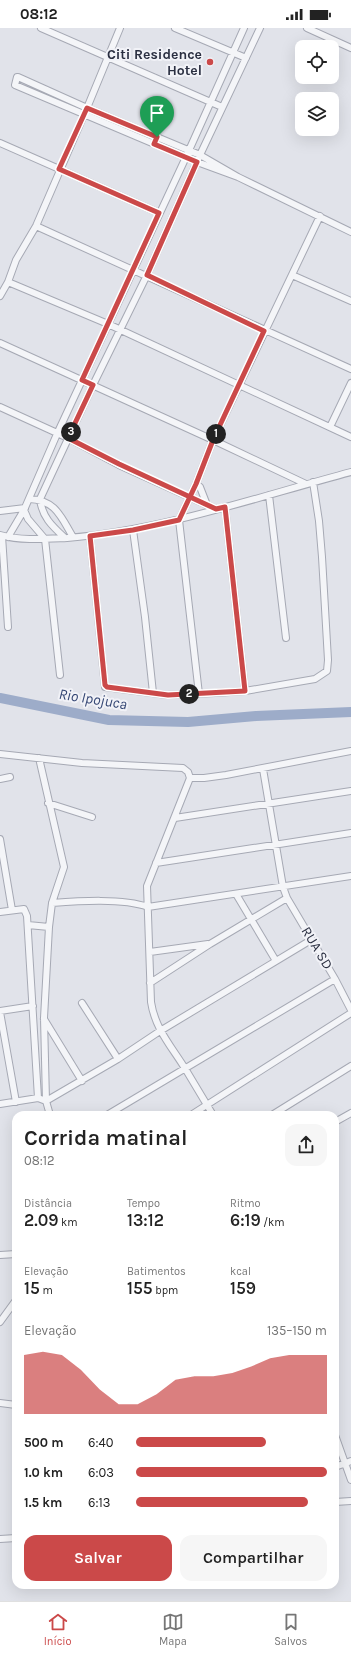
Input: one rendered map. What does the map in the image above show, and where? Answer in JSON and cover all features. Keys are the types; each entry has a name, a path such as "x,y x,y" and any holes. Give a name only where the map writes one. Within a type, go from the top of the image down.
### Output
{"street":[{"path":"41,28 222,107"},
{"path":"0,296 8,282 16,260 36,226 120,28"},
{"path":"175,28 246,58"},
{"path":"8,627 3,536 25,509 57,434 186,157 244,28"},
{"path":"65,538 46,519 41,507 40,499 93,385 147,275 200,155 260,28"},
{"path":"307,28 351,48"},
{"path":"238,177 197,162 15,85 17,77 200,155 238,177 351,232"},
{"path":"154,144 157,137"},
{"path":"0,143 159,213"},
{"path":"199,694 179,520 189,496 196,484 213,440 320,216"},
{"path":"36,226 134,269 264,331 351,369"},
{"path":"292,275 351,301"},
{"path":"8,282 120,329 351,437"},
{"path":"0,343 306,484"},
{"path":"330,427 351,383"},
{"path":"0,407 216,509"},
{"path":"3,536 45,540 133,530 179,520 351,472"},
{"path":"90,536 105,687 168,695 199,694 245,691 315,679 327,671 328,654 319,521 313,482"},
{"path":"196,484 200,487 207,505"},
{"path":"269,495 286,638"},
{"path":"29,499 40,499 57,510 72,537"},
{"path":"225,507 245,691"},
{"path":"0,511 25,509"},
{"path":"25,509 28,519 45,540 60,675"},
{"path":"133,530 145,617 153,693"},
{"path":"190,778 204,778 263,769 351,751"},
{"path":"0,754 82,762 183,768 188,772 190,778 147,886 150,983 153,1015 160,1031 186,1069 210,1111"},
{"path":"39,758 48,803 64,867 52,903 49,927 44,1018 46,1101 49,1111"},
{"name":"RUA SD","path":"263,769 283,887 287,898 335,979 351,1010"},
{"path":"0,779 10,777"},
{"path":"175,818 351,791"},
{"path":"48,803 92,817"},
{"path":"156,863 351,833"},
{"path":"0,838 12,910"},
{"path":"52,903 83,901 130,903 148,907 351,876"},
{"path":"236,894 276,961"},
{"path":"150,983 210,944 287,898"},
{"path":"0,912 24,908 27,916 38,1098"},
{"path":"28,925 49,927"},
{"path":"0,1104 38,1098 46,1101 82,1081 160,1031 312,940"},
{"path":"150,952 210,944"},
{"path":"114,1111 335,979"},
{"path":"82,1003 118,1059"},
{"path":"16,1102 0,1012 33,1006"},
{"path":"198,1111 351,1013"},
{"path":"44,1018 82,1081"},
{"path":"278,1111 351,1066"},
{"path":"339,1120 351,1112"},
{"path":"0,1255 12,1254"},
{"path":"0,1322 12,1306"},
{"path":"0,1403 12,1404"},
{"path":"339,1443 348,1462 351,1480"},
{"path":"339,1502 351,1501"},
{"path":"0,1539 12,1538"}],"waterway":[{"name":"Rio Ipojuca","path":"0,698 109,720 188,722 256,716 351,712"}],"place":[{"name":"Citi Residence Hotel","path":"210,62"}],"route":[{"path":"157,137 87,108 59,169 159,213 82,380 93,385 68,438 119,464 189,496 216,509 225,507 245,691 168,695 105,687 90,536 133,530 179,520 189,496 196,484 213,440 264,331 147,275 197,162 154,144 157,137"}]}
